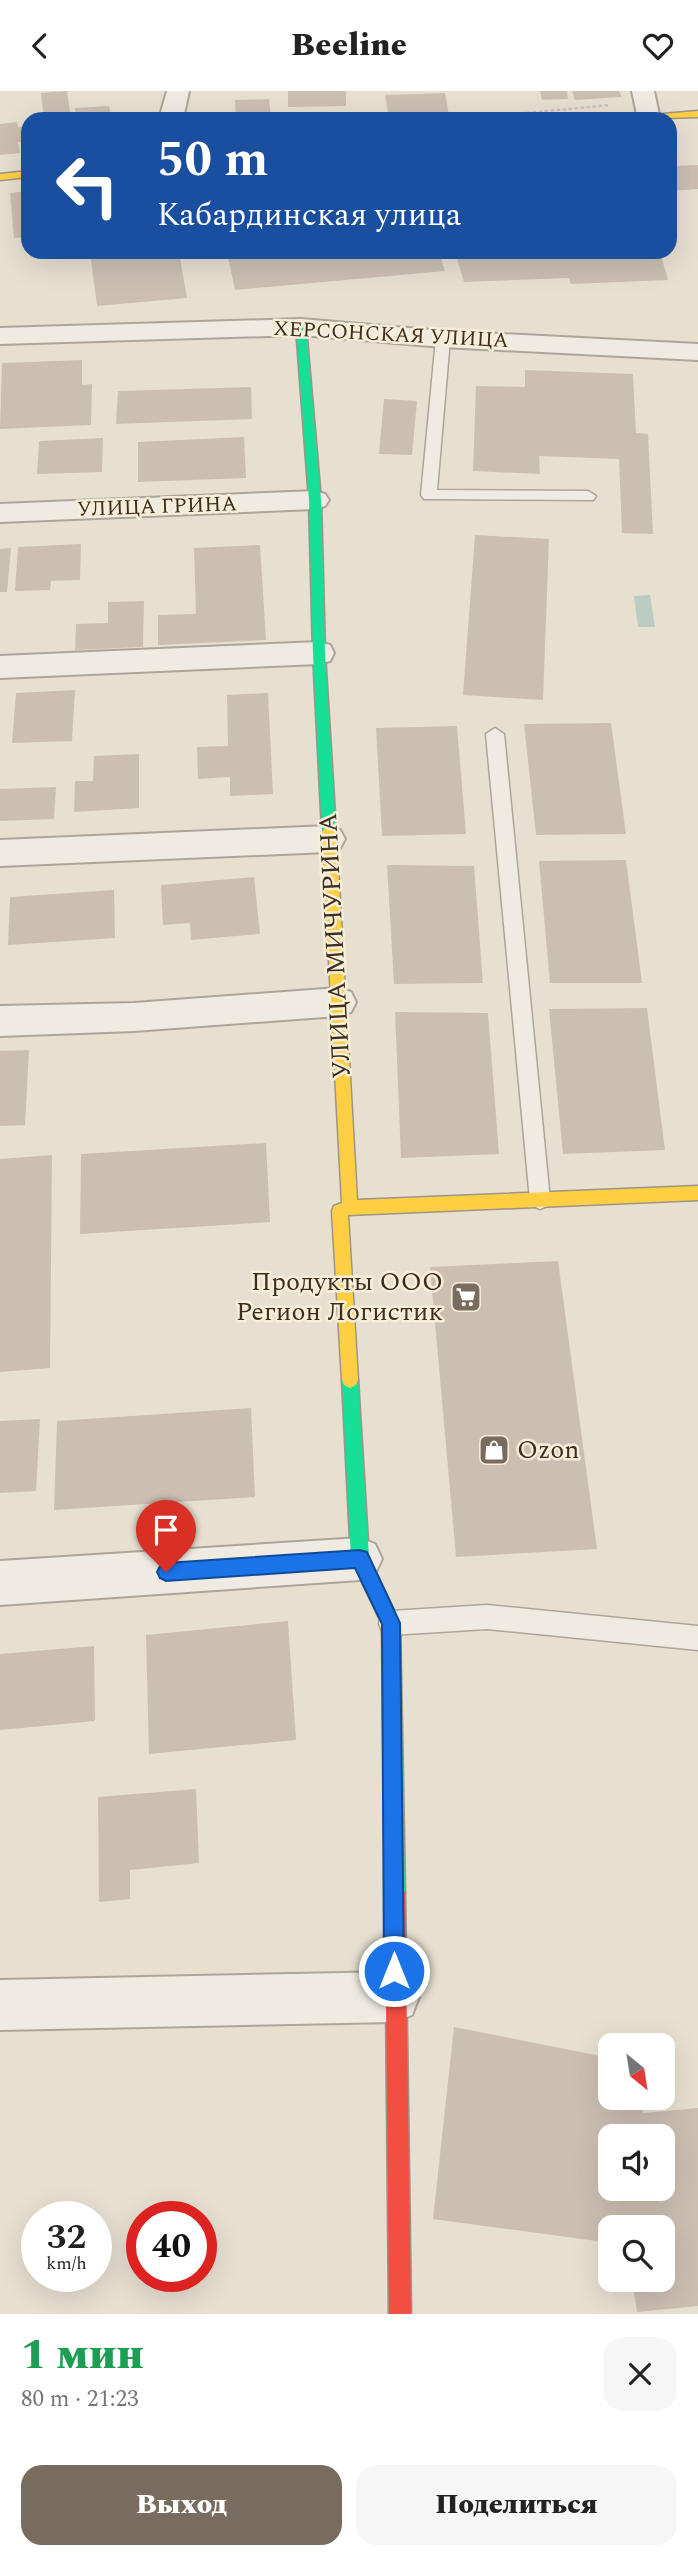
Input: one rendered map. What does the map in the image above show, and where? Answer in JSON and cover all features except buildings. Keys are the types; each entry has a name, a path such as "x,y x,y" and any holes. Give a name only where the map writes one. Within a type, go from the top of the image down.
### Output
{"street":[{"path":"173,112 178,91"},
{"path":"644,107 698,114"},
{"path":"0,177 21,175"},
{"name":"ХЕРСОНСКАЯ УЛИЦА","path":"0,335 301,327 443,339 698,352"},
{"name":"УЛИЦА МИЧУРИНА","path":"301,327 315,500 328,839 350,1207 340,1211 360,1559"},
{"name":"УЛИЦА ГРИНА","path":"0,513 315,500"},
{"path":"0,667 319,653"},
{"path":"0,853 328,839"},
{"path":"0,1021 134,1017 338,1002"},
{"path":"350,1207 698,1193"},
{"path":"0,1583 360,1559 391,1623 400,2314"},
{"path":"0,2005 394,1997"}],"lane":[{"path":"443,339 429,495 588,496"},
{"path":"495,734 540,1200"},
{"path":"391,1623 487,1617 698,1637"}],"path":[{"path":"568,112 644,107"}],"shaded area":[{"path":"650,595 655,627 638,627 634,596"}],"traffic: fast":[{"path":"301,327 315,500 319,653 329,831"},
{"path":"350,1380 360,1559 391,1623 395,1893"}],"traffic: slow":[{"path":"677,116 698,114"},
{"path":"0,177 21,175"},
{"path":"329,831 350,1207"},
{"path":"350,1380 340,1211 350,1207 698,1193"}],"traffic: jam":[{"path":"395,1893 400,2314"}],"place":[{"name":"Продукты ООО Регион Логистик","path":"466,1297"},
{"name":"Ozon","path":"494,1450"}],"route":[{"path":"166,1572 360,1559 391,1623 394,1971"}]}
